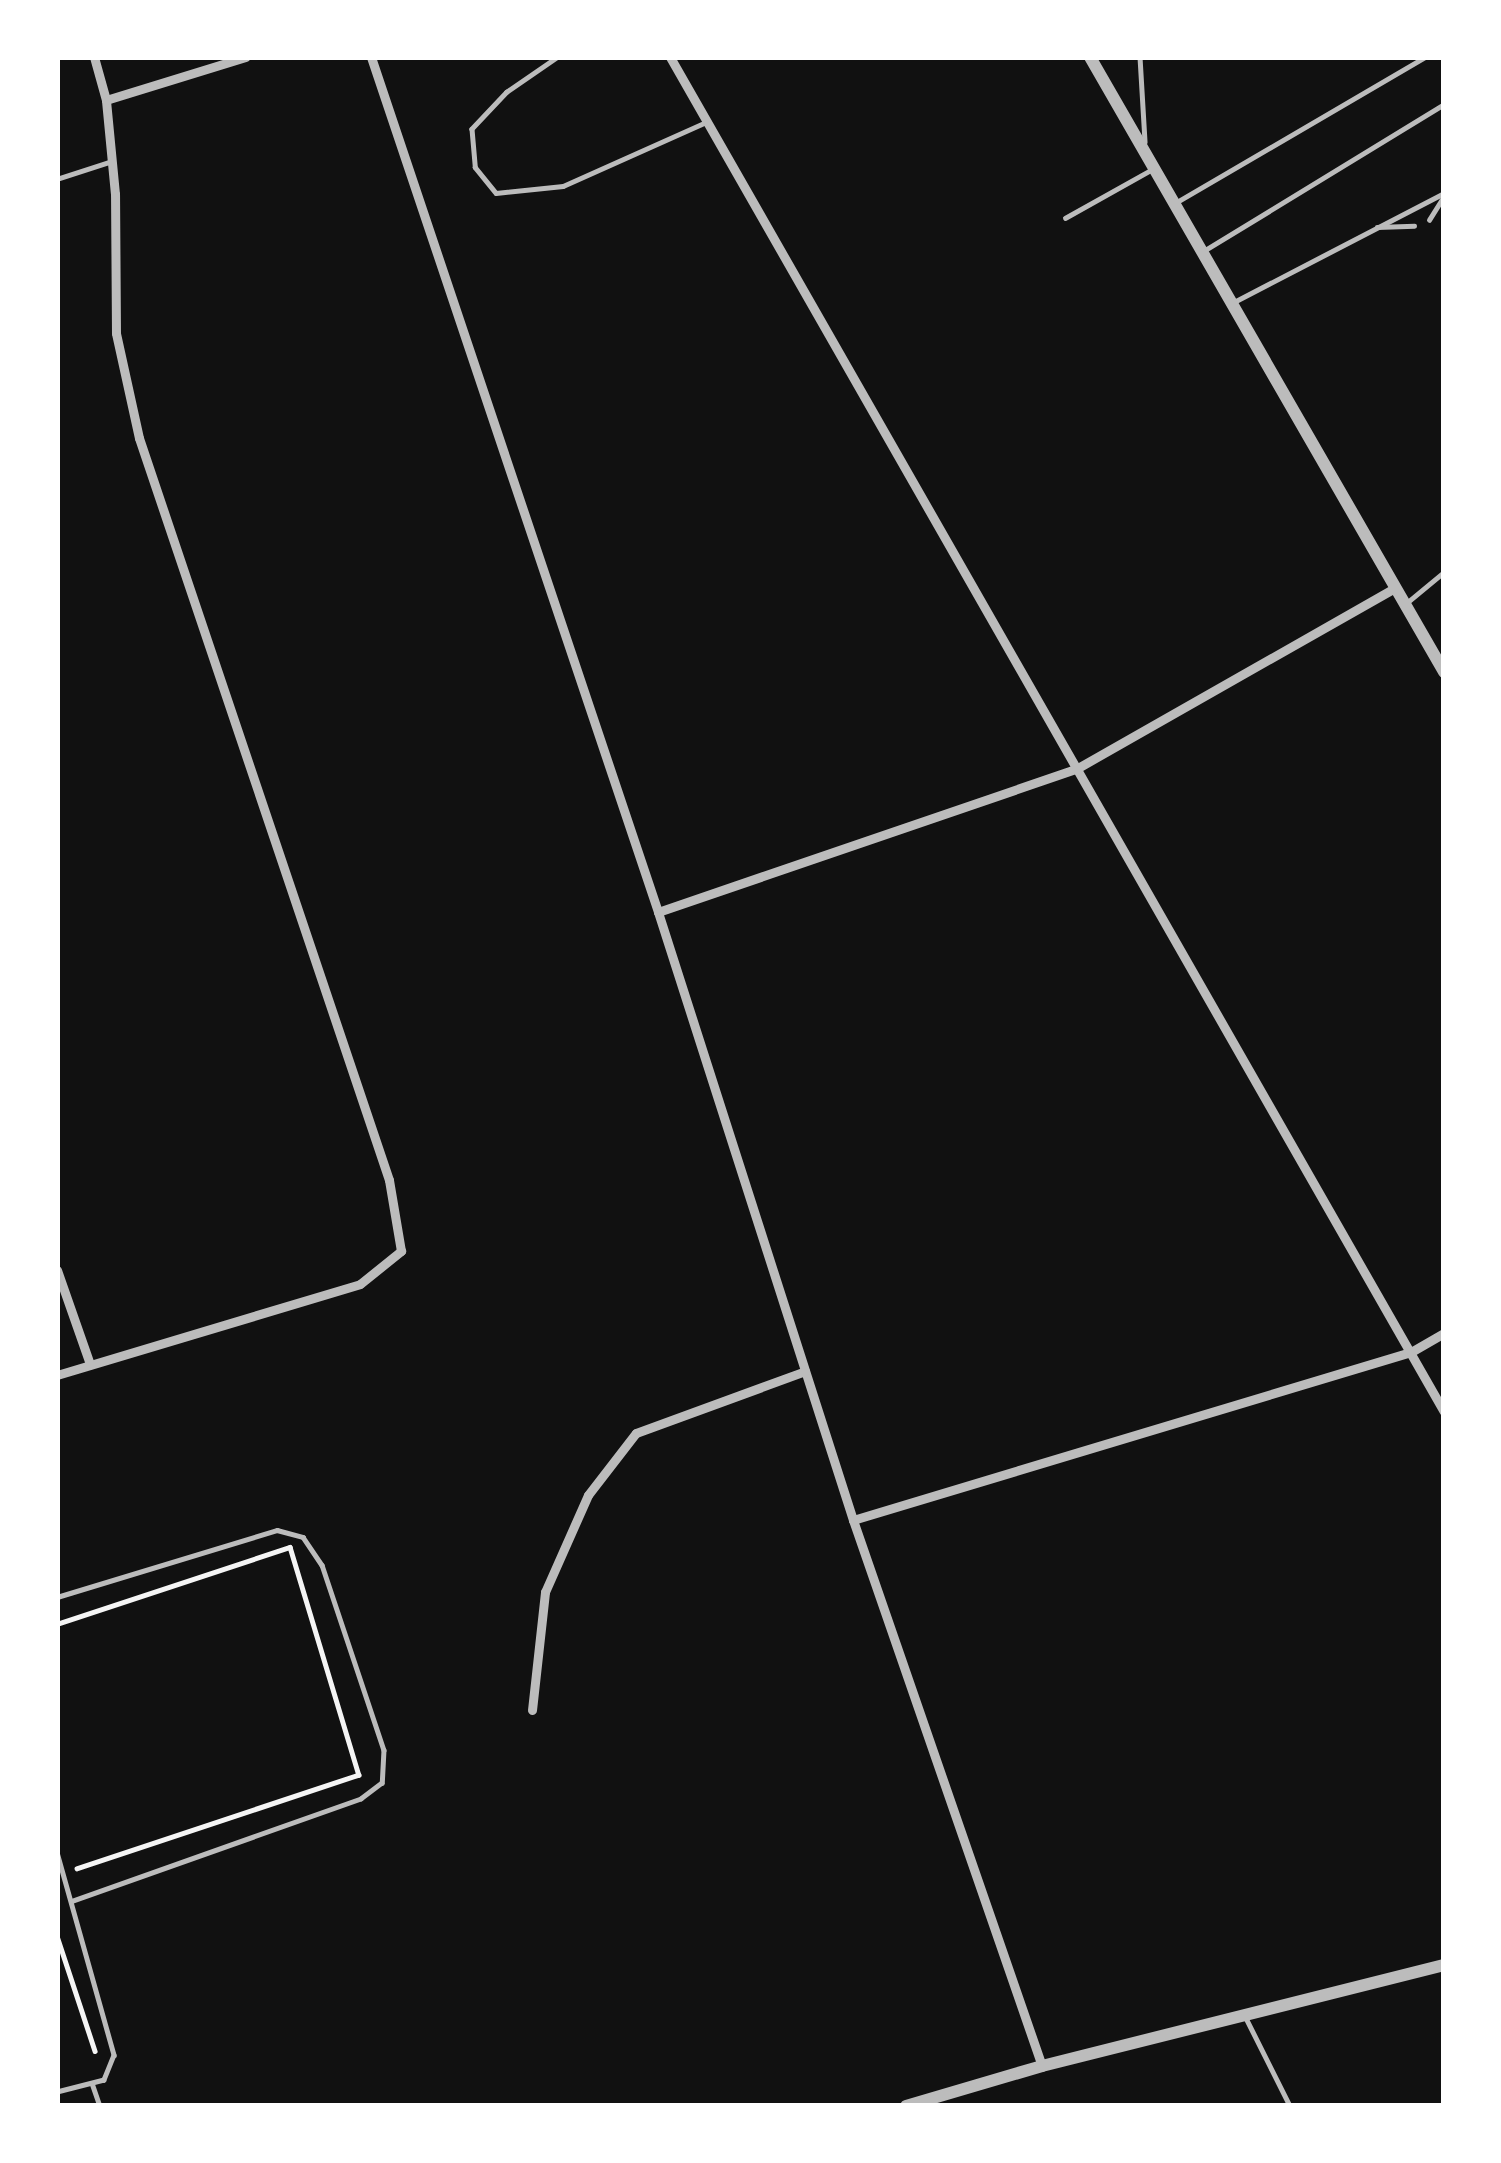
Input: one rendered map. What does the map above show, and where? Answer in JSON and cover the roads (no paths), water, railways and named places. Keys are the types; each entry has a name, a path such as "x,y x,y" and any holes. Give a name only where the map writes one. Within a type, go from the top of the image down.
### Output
{"street":[{"path":"57,1375 360,1284 401,1251 389,1180 139,438 116,333 112,161 106,100 94,57"},
{"path":"106,100 246,57"},
{"path":"371,57 658,912 853,1520 1042,2066"},
{"path":"670,57 1444,1412"},
{"path":"1090,57 1444,673"},
{"path":"658,912 1076,769 1394,588"},
{"path":"57,1270 90,1364"},
{"path":"853,1520 1411,1352 1444,1333"},
{"path":"532,1710 545,1592 589,1496 636,1433 805,1371"},
{"path":"906,2106 1042,2066 1444,1965"}],"lane":[{"path":"558,57 507,92 472,129 475,167 496,193 563,186 706,122"},
{"path":"1140,57 1146,154"},
{"path":"1174,204 1426,57"},
{"path":"1202,252 1444,104"},
{"path":"57,178 112,161"},
{"path":"1065,218 1154,168"},
{"path":"1429,220 1444,194"},
{"path":"1232,303 1444,194"},
{"path":"1376,227 1414,226"},
{"path":"1404,604 1444,572"},
{"path":"57,1598 277,1530 303,1537 322,1565 384,1750 382,1784 361,1798 73,1901"},
{"path":"57,1852 114,2055 104,2080 57,2092"},
{"path":"1245,2016 1290,2106"},
{"path":"92,2083 100,2106"}]}
